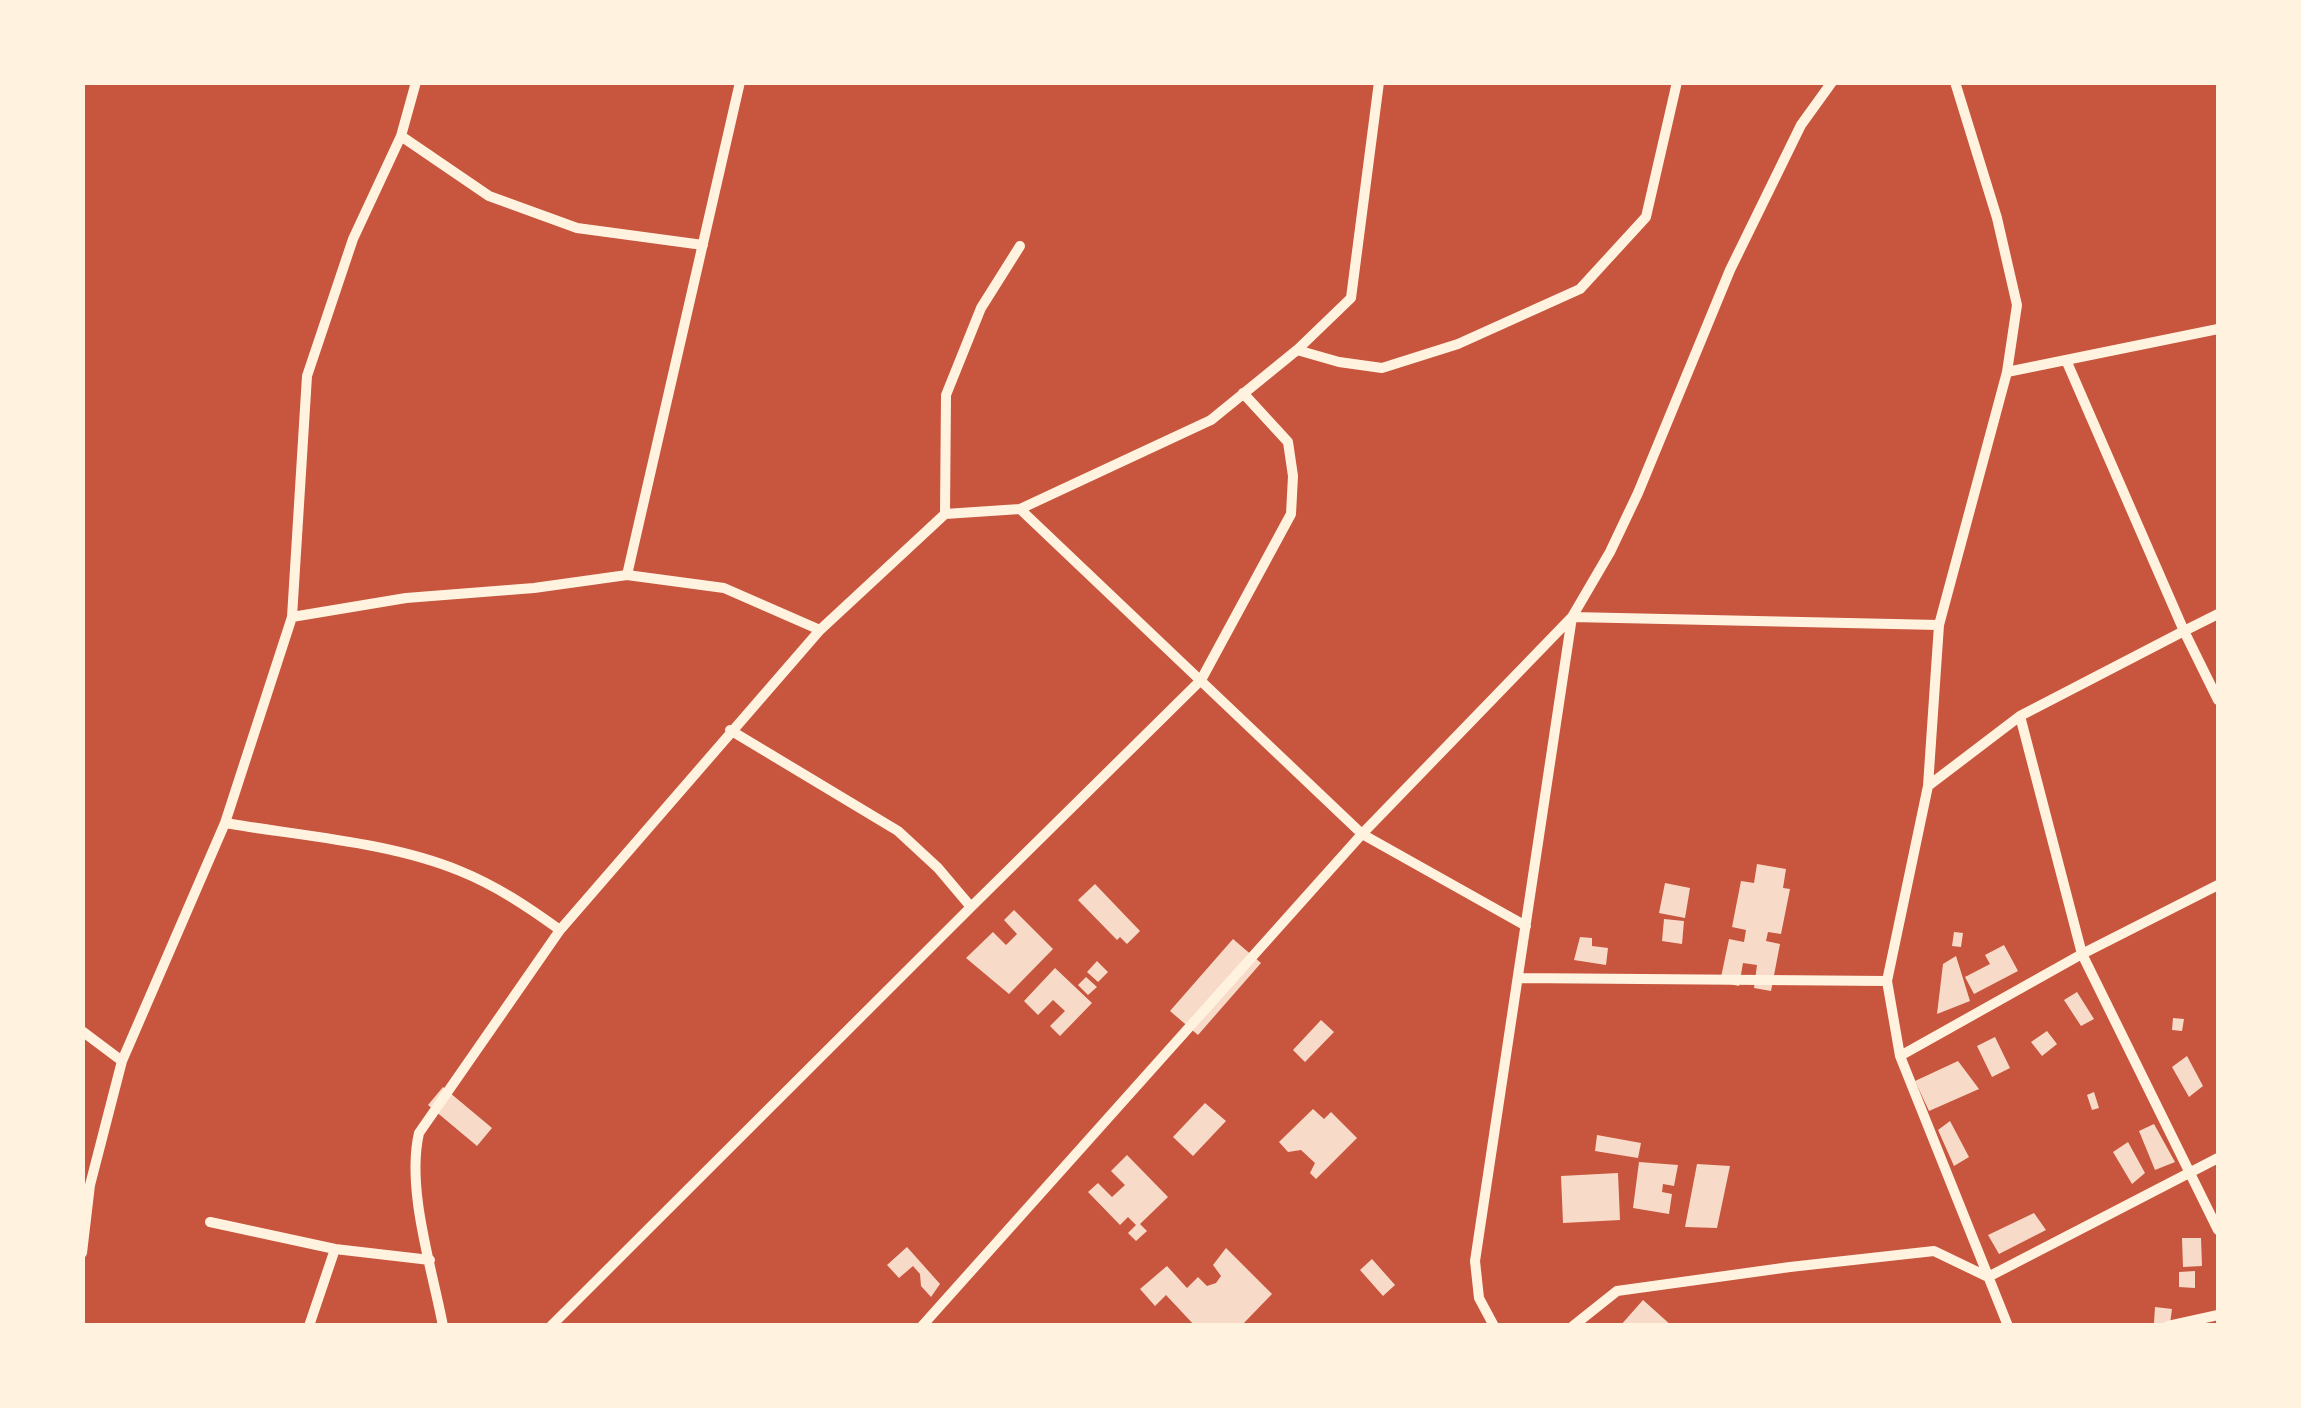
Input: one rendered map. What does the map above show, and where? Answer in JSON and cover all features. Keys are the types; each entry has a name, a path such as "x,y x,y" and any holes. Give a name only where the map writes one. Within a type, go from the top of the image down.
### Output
{"street":[{"path":"82,1254 90,1185 122,1061 225,823 292,617 307,376 352,239 401,136 416,82"},
{"path":"627,575 740,82"},
{"path":"443,1326 414,1182 419,1134 560,930 820,630 946,514 1020,509 1211,420 1296,350 1351,298 1379,82"},
{"path":"1296,350 1382,368 1458,344 1580,290 1646,216 1677,82"},
{"path":"922,1326 1362,834 1572,617 1610,552 1638,493 1738,254 1801,125 1832,82"},
{"path":"1955,82 1997,218 2016,305 2007,372 1939,625 1928,786 1887,982 1900,1056 2008,1326"},
{"path":"401,136 489,196 578,228 702,245"},
{"path":"946,514 946,394 981,308 1020,246"},
{"path":"2007,372 2218,329"},
{"path":"2066,360 2218,700"},
{"path":"552,1326 1201,680 1291,514 1293,476 1288,442 1244,394"},
{"path":"1020,509 1362,834 1526,926"},
{"path":"292,617 406,598 534,588 627,575 724,588 820,630"},
{"path":"1928,786 2020,716 2218,614"},
{"path":"1572,617 1939,625"},
{"path":"1494,1326 1480,1298 1475,1261 1572,617"},
{"path":"2020,716 2082,954 2218,1230"},
{"path":"730,730 898,831 938,868 971,907"},
{"path":"225,823 398,852 457,869 505,891 560,930"},
{"path":"1900,1056 2082,954 2218,885"},
{"path":"1518,978 1887,982"},
{"path":"82,1032 122,1061"},
{"path":"1988,1278 2218,1158"},
{"path":"210,1222 335,1250 430,1260"},
{"path":"309,1326 335,1250"},
{"path":"1573,1326 1617,1291 1790,1267 1934,1251 1988,1278"},
{"path":"2168,1326 2218,1315"}],"building":[{"path":"1757,864 1786,869 1783,888 1790,889 1781,934 1768,932 1766,941 1780,944 1771,991 1754,988 1757,965 1743,963 1739,986 1720,982 1729,939 1744,942 1746,930 1732,927 1741,881 1754,883"},
{"path":"1665,883 1690,888 1685,918 1659,913"},
{"path":"1095,884 1140,931 1127,944 1120,937 1117,940 1078,900"},
{"path":"1014,910 1053,949 1009,994 966,958 993,932 1006,945 1017,934 1004,920"},
{"path":"1664,919 1684,921 1682,944 1662,941"},
{"path":"1954,932 1963,933 1961,947 1952,946"},
{"path":"1580,937 1592,938 1592,946 1608,948 1606,965 1574,960"},
{"path":"1233,939 1261,963 1198,1035 1170,1011"},
{"path":"2004,945 2018,971 1974,994 1965,977 1990,964 1985,955"},
{"path":"1956,956 1970,1001 1937,1014 1943,964"},
{"path":"1097,961 1108,972 1098,982 1087,972"},
{"path":"1055,968 1092,1003 1060,1036 1050,1026 1065,1011 1053,1000 1038,1015 1024,1001"},
{"path":"1086,977 1097,987 1088,995 1078,985"},
{"path":"2077,992 2094,1019 2081,1026 2064,1000"},
{"path":"2173,1018 2184,1019 2182,1031 2172,1030"},
{"path":"1321,1020 1334,1032 1305,1062 1293,1050"},
{"path":"2047,1031 2057,1044 2042,1056 2031,1042"},
{"path":"1995,1037 2010,1068 1992,1077 1977,1046"},
{"path":"2187,1056 2203,1086 2189,1097 2172,1067"},
{"path":"1958,1061 1979,1089 1929,1111 1915,1081"},
{"path":"443,1087 492,1128 477,1146 428,1105"},
{"path":"2094,1092 2099,1108 2092,1110 2087,1095"},
{"path":"1205,1103 1226,1121 1193,1156 1173,1137"},
{"path":"1313,1109 1324,1119 1331,1112 1357,1138 1316,1179 1310,1173 1315,1163 1301,1150 1288,1152 1279,1142"},
{"path":"1950,1121 1969,1157 1954,1166 1938,1130"},
{"path":"2154,1124 2175,1162 2155,1170 2139,1131"},
{"path":"1597,1135 1641,1143 1638,1158 1595,1151"},
{"path":"2128,1142 2145,1173 2132,1184 2113,1152"},
{"path":"1127,1155 1168,1197 1140,1224 1147,1231 1136,1241 1128,1233 1136,1225 1128,1217 1120,1225 1088,1192 1098,1183 1112,1197 1125,1185 1111,1171"},
{"path":"1639,1162 1678,1165 1674,1186 1663,1184 1662,1192 1672,1194 1669,1214 1633,1208"},
{"path":"1697,1164 1730,1166 1717,1228 1685,1227"},
{"path":"1618,1173 1620,1220 1563,1223 1561,1176"},
{"path":"2034,1213 2046,1230 1999,1254 1988,1235"},
{"path":"2182,1238 2201,1238 2202,1266 2183,1267"},
{"path":"907,1247 940,1284 931,1297 921,1286 920,1274 913,1266 899,1278 887,1265"},
{"path":"1226,1248 1272,1294 1241,1326 1195,1326 1166,1295 1155,1306 1140,1289 1167,1266 1187,1288 1198,1277 1207,1286 1216,1283 1221,1276 1213,1265"},
{"path":"1372,1259 1395,1285 1383,1296 1360,1270"},
{"path":"2195,1271 2195,1288 2179,1287 2179,1272"},
{"path":"1643,1300 1672,1326 1620,1326"},
{"path":"2155,1307 2172,1309 2170,1324 2154,1323"}]}
